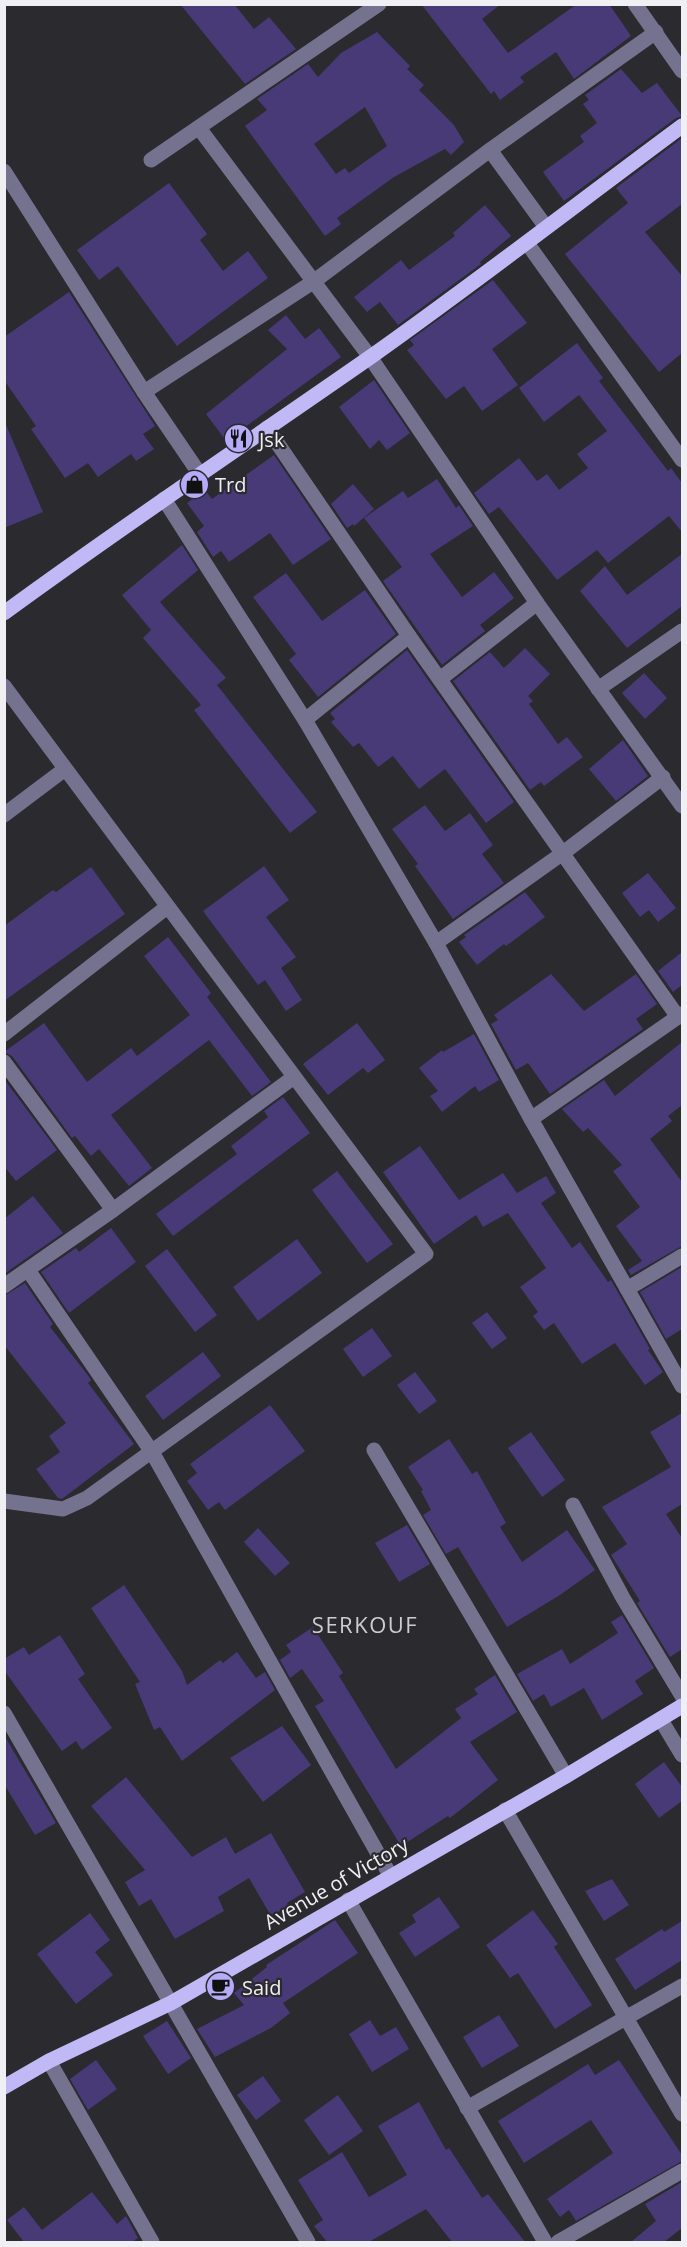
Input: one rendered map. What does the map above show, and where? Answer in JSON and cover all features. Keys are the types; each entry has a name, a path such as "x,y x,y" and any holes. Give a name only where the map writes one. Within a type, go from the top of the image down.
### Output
{"main road":[{"path":"4,613 200,473 370,357 527,243 682,126"},
{"name":"Avenue of Victory","path":"4,2087 49,2061 171,2003 390,1875 566,1776 682,1706"}],"street":[{"path":"152,160 379,4"},
{"path":"635,4 682,71"},
{"path":"144,392 314,282 490,150 656,32"},
{"path":"199,128 370,357 537,603 682,806"},
{"path":"490,150 546,227"},
{"path":"4,171 144,392 200,473"},
{"path":"527,243 682,460"},
{"path":"267,428 409,636 680,1016 531,1119"},
{"path":"164,499 304,720 436,943 531,1119 682,1386"},
{"path":"440,679 537,603"},
{"path":"598,689 682,632"},
{"path":"304,720 409,636"},
{"path":"4,686 426,1254 87,1498 63,1509 4,1501"},
{"path":"4,814 65,769"},
{"path":"436,943 563,853 663,777"},
{"path":"4,1034 167,907"},
{"path":"4,1062 113,1210"},
{"path":"4,1286 113,1210 294,1077"},
{"path":"627,1289 682,1256"},
{"path":"28,1270 152,1452 390,1875"},
{"path":"374,1449 566,1776"},
{"path":"573,1505 623,1598 682,1696"},
{"path":"4,1713 308,2242"},
{"path":"661,1720 682,1755"},
{"path":"505,1810 682,2114"},
{"path":"348,1900 545,2242"},
{"path":"468,2108 682,1986"},
{"path":"49,2061 152,2242"},
{"path":"558,2242 682,2171"}],"building":[{"path":"180,4 234,4 254,29 269,17 296,49 245,84"},
{"path":"421,4 501,4 482,19 508,53 577,4 609,4 631,36 574,79 556,52 520,77 524,82 500,100 494,91 491,94"},
{"path":"377,32 410,66 407,69 424,85 419,90 454,125 464,142 451,155 445,149 394,177 337,218 341,224 325,236 245,126 267,110 257,99 308,64 318,77 341,53","holes":["365,107 387,146 349,173 345,168 336,174 314,144"]},
{"path":"621,69 642,93 657,83 682,116 676,118 564,201 543,172 584,142 580,136 597,123 583,104 589,100 585,95"},
{"path":"682,138 682,204 645,232 682,276 682,353 659,372 565,254 628,203 616,188"},
{"path":"169,183 207,234 200,240 223,271 248,251 268,278 177,346 118,266 99,280 77,250"},
{"path":"485,205 511,236 480,262 481,264 398,325 380,302 367,312 354,297 401,260 409,270 455,236 453,233"},
{"path":"493,280 527,323 492,349 518,385 482,411 464,386 446,399 407,350 414,345 410,340"},
{"path":"69,292 155,426 143,434 154,449 136,461 131,454 98,477 88,463 65,478 31,429 36,426 4,380 4,337"},
{"path":"286,315 305,339 319,328 341,357 226,441 206,414 287,349 268,330"},
{"path":"577,343 603,378 599,381 668,471 671,468 682,483 682,532 669,516 608,563 597,550 557,580 499,507 489,514 474,493 519,458 537,481 547,474 559,490 588,468 577,454 607,431 579,395 544,422 519,388"},
{"path":"374,380 410,433 387,450 379,440 370,449 339,407"},
{"path":"4,420 43,512 4,528"},
{"path":"274,455 331,539 293,565 270,533 229,562 221,551 213,557 197,532 204,526 187,503 205,490 212,499"},
{"path":"437,479 456,508 459,505 473,526 430,554 462,597 494,572 514,598 480,625 485,631 442,665 383,581 402,567 364,518 403,491 408,498"},
{"path":"353,484 374,509 354,526 353,524 347,528 331,504"},
{"path":"182,545 198,570 160,602 226,678 217,685 317,812 290,833 194,710 201,705 143,638 151,630 122,595"},
{"path":"682,554 682,606 627,648 580,591 605,566 627,595"},
{"path":"286,573 322,621 365,590 396,634 318,697 289,660 296,654 253,597"},
{"path":"525,648 550,674 528,696 533,701 529,704 558,744 567,737 583,757 544,786 541,782 530,790 453,681 490,652 504,668"},
{"path":"407,650 514,802 486,823 445,769 419,789 393,756 378,767 359,743 353,747 331,722 335,719 330,713"},
{"path":"644,673 667,698 645,719 622,693"},
{"path":"623,740 648,776 616,801 589,769"},
{"path":"425,805 445,831 470,813 493,845 482,854 504,883 453,919 415,866 418,864 392,829"},
{"path":"264,866 289,900 266,917 296,957 281,968 302,1000 286,1011 265,980 258,985 203,911"},
{"path":"91,867 125,914 4,1001 4,926 53,890 56,892"},
{"path":"648,873 676,908 658,922 649,910 640,917 622,893"},
{"path":"525,892 545,917 477,965 459,942 466,937 464,935"},
{"path":"168,937 211,993 207,997 271,1082 252,1096 209,1040 111,1115 152,1168 129,1186 99,1149 91,1156 75,1136 72,1138 12,1056 4,1052 44,1023 87,1082 131,1048 137,1056 190,1015 144,956"},
{"path":"682,952 682,985 673,992 658,971"},
{"path":"551,974 584,1011 636,974 657,1004 636,1019 643,1029 550,1094 528,1063 516,1070 491,1024 498,1020 494,1015"},
{"path":"357,1023 385,1060 368,1073 363,1068 328,1095 303,1064"},
{"path":"474,1034 499,1080 479,1092 475,1086 442,1112 430,1096 438,1091 419,1068 442,1050 443,1052"},
{"path":"682,1042 682,1105 668,1116 672,1121 650,1139 682,1182 682,1246 631,1275 628,1270 642,1261 616,1226 640,1207 613,1171 622,1165 588,1128 583,1132 562,1109 604,1080 615,1096"},
{"path":"4,1079 57,1150 16,1181 4,1166"},
{"path":"283,1097 310,1133 173,1236 156,1214 237,1154 231,1146 268,1117 264,1111"},
{"path":"420,1146 459,1200 503,1173 517,1193 546,1176 556,1193 541,1203 572,1248 580,1242 608,1282 611,1280 650,1349 648,1350 663,1372 645,1385 615,1343 582,1364 554,1323 544,1330 533,1316 538,1312 520,1287 546,1268 508,1213 483,1227 476,1215 434,1244 383,1172"},
{"path":"337,1171 393,1244 367,1263 312,1190"},
{"path":"33,1196 63,1233 4,1274 4,1219"},
{"path":"111,1228 136,1262 69,1313 41,1272 76,1248 79,1252"},
{"path":"297,1239 322,1273 258,1321 233,1287"},
{"path":"167,1249 217,1315 195,1332 145,1266"},
{"path":"682,1267 682,1329 666,1339 640,1292"},
{"path":"25,1283 53,1324 50,1327 87,1374 91,1380 88,1383 134,1444 62,1499 58,1498 36,1469 60,1452 49,1436 66,1423 4,1345 4,1296"},
{"path":"487,1312 507,1338 492,1349 472,1323"},
{"path":"372,1328 392,1356 363,1377 343,1349"},
{"path":"203,1352 221,1376 163,1420 145,1396"},
{"path":"415,1372 437,1401 419,1414 397,1385"},
{"path":"270,1405 305,1451 225,1510 219,1502 208,1510 187,1481 197,1473 190,1464"},
{"path":"682,1413 682,1504 666,1514 682,1538 682,1649 670,1657 637,1603 640,1601 611,1555 627,1544 602,1507 671,1467 650,1432"},
{"path":"531,1432 565,1480 542,1497 508,1448"},
{"path":"449,1439 472,1474 477,1471 506,1523 500,1527 522,1562 567,1530 595,1570 560,1595 507,1627 458,1547 446,1554 423,1515 431,1510 421,1491 423,1490 408,1467"},
{"path":"407,1525 430,1564 399,1582 375,1543"},
{"path":"258,1528 290,1563 275,1576 244,1542"},
{"path":"124,1585 182,1671 187,1685 220,1660 223,1663 237,1652 256,1678 265,1672 275,1690 182,1761 160,1727 154,1730 135,1684 140,1682 91,1608"},
{"path":"622,1615 654,1668 635,1681 643,1694 602,1720 584,1688 551,1707 544,1694 533,1701 517,1674 562,1649 570,1664 618,1633 611,1622"},
{"path":"313,1627 343,1673 339,1676 396,1769 461,1718 455,1709 478,1694 474,1689 495,1675 517,1712 470,1742 498,1780 450,1818 448,1816 401,1846 315,1706 324,1701 302,1669 290,1678 280,1660 291,1652 286,1645"},
{"path":"60,1635 85,1674 78,1679 112,1728 82,1750 76,1741 62,1751 4,1670 4,1659 24,1647 29,1655"},
{"path":"282,1726 311,1765 263,1802 230,1758"},
{"path":"4,1735 56,1823 35,1835 4,1784"},
{"path":"664,1762 682,1787 682,1801 659,1818 635,1784"},
{"path":"126,1777 192,1857 226,1837 235,1854 271,1833 305,1892 271,1916 249,1878 218,1897 224,1911 175,1939 151,1899 139,1906 125,1882 145,1870 91,1806"},
{"path":"612,1879 629,1905 604,1921 585,1891"},
{"path":"439,1897 460,1927 415,1957 399,1933 416,1922 412,1915"},
{"path":"533,1910 558,1944 554,1947 592,2005 555,2029 518,1973 510,1978 486,1945"},
{"path":"90,1913 110,1940 95,1952 113,1975 76,2004 37,1954"},
{"path":"335,1920 358,1953 283,2003 290,2013 271,2028 215,2057 197,2029 244,2005 234,1993 267,1967 266,1965"},
{"path":"682,1921 682,1960 635,1990 615,1959 662,1929 664,1932"},
{"path":"499,2015 519,2046 482,2068 463,2037"},
{"path":"370,2020 380,2036 396,2027 409,2049 372,2072 349,2034"},
{"path":"167,2021 191,2058 168,2074 143,2036"},
{"path":"96,2060 117,2089 88,2110 70,2079"},
{"path":"619,2060 682,2155 682,2161 576,2221 569,2210 560,2217 547,2199 613,2153 591,2120 524,2163 498,2121 588,2064 595,2075"},
{"path":"263,2076 281,2101 256,2120 237,2095"},
{"path":"338,2095 363,2131 329,2155 304,2120"},
{"path":"419,2102 446,2150 449,2148 482,2198 488,2194 525,2242 452,2242 426,2209 369,2242 327,2242 314,2226 323,2220 298,2180 342,2152 369,2197 407,2175 378,2126"},
{"path":"682,2182 682,2228 664,2242 631,2242 656,2221 645,2204"},
{"path":"92,2192 117,2224 126,2216 138,2238 132,2242 24,2242 7,2220 24,2207 42,2230"}],"place":[{"name":"Jsk","path":"238,439"},
{"name":"Trd","path":"194,484"},
{"name":"Said","path":"221,1987"}],"district":[{"name":"SERKOUF","path":"365,1624"}]}
